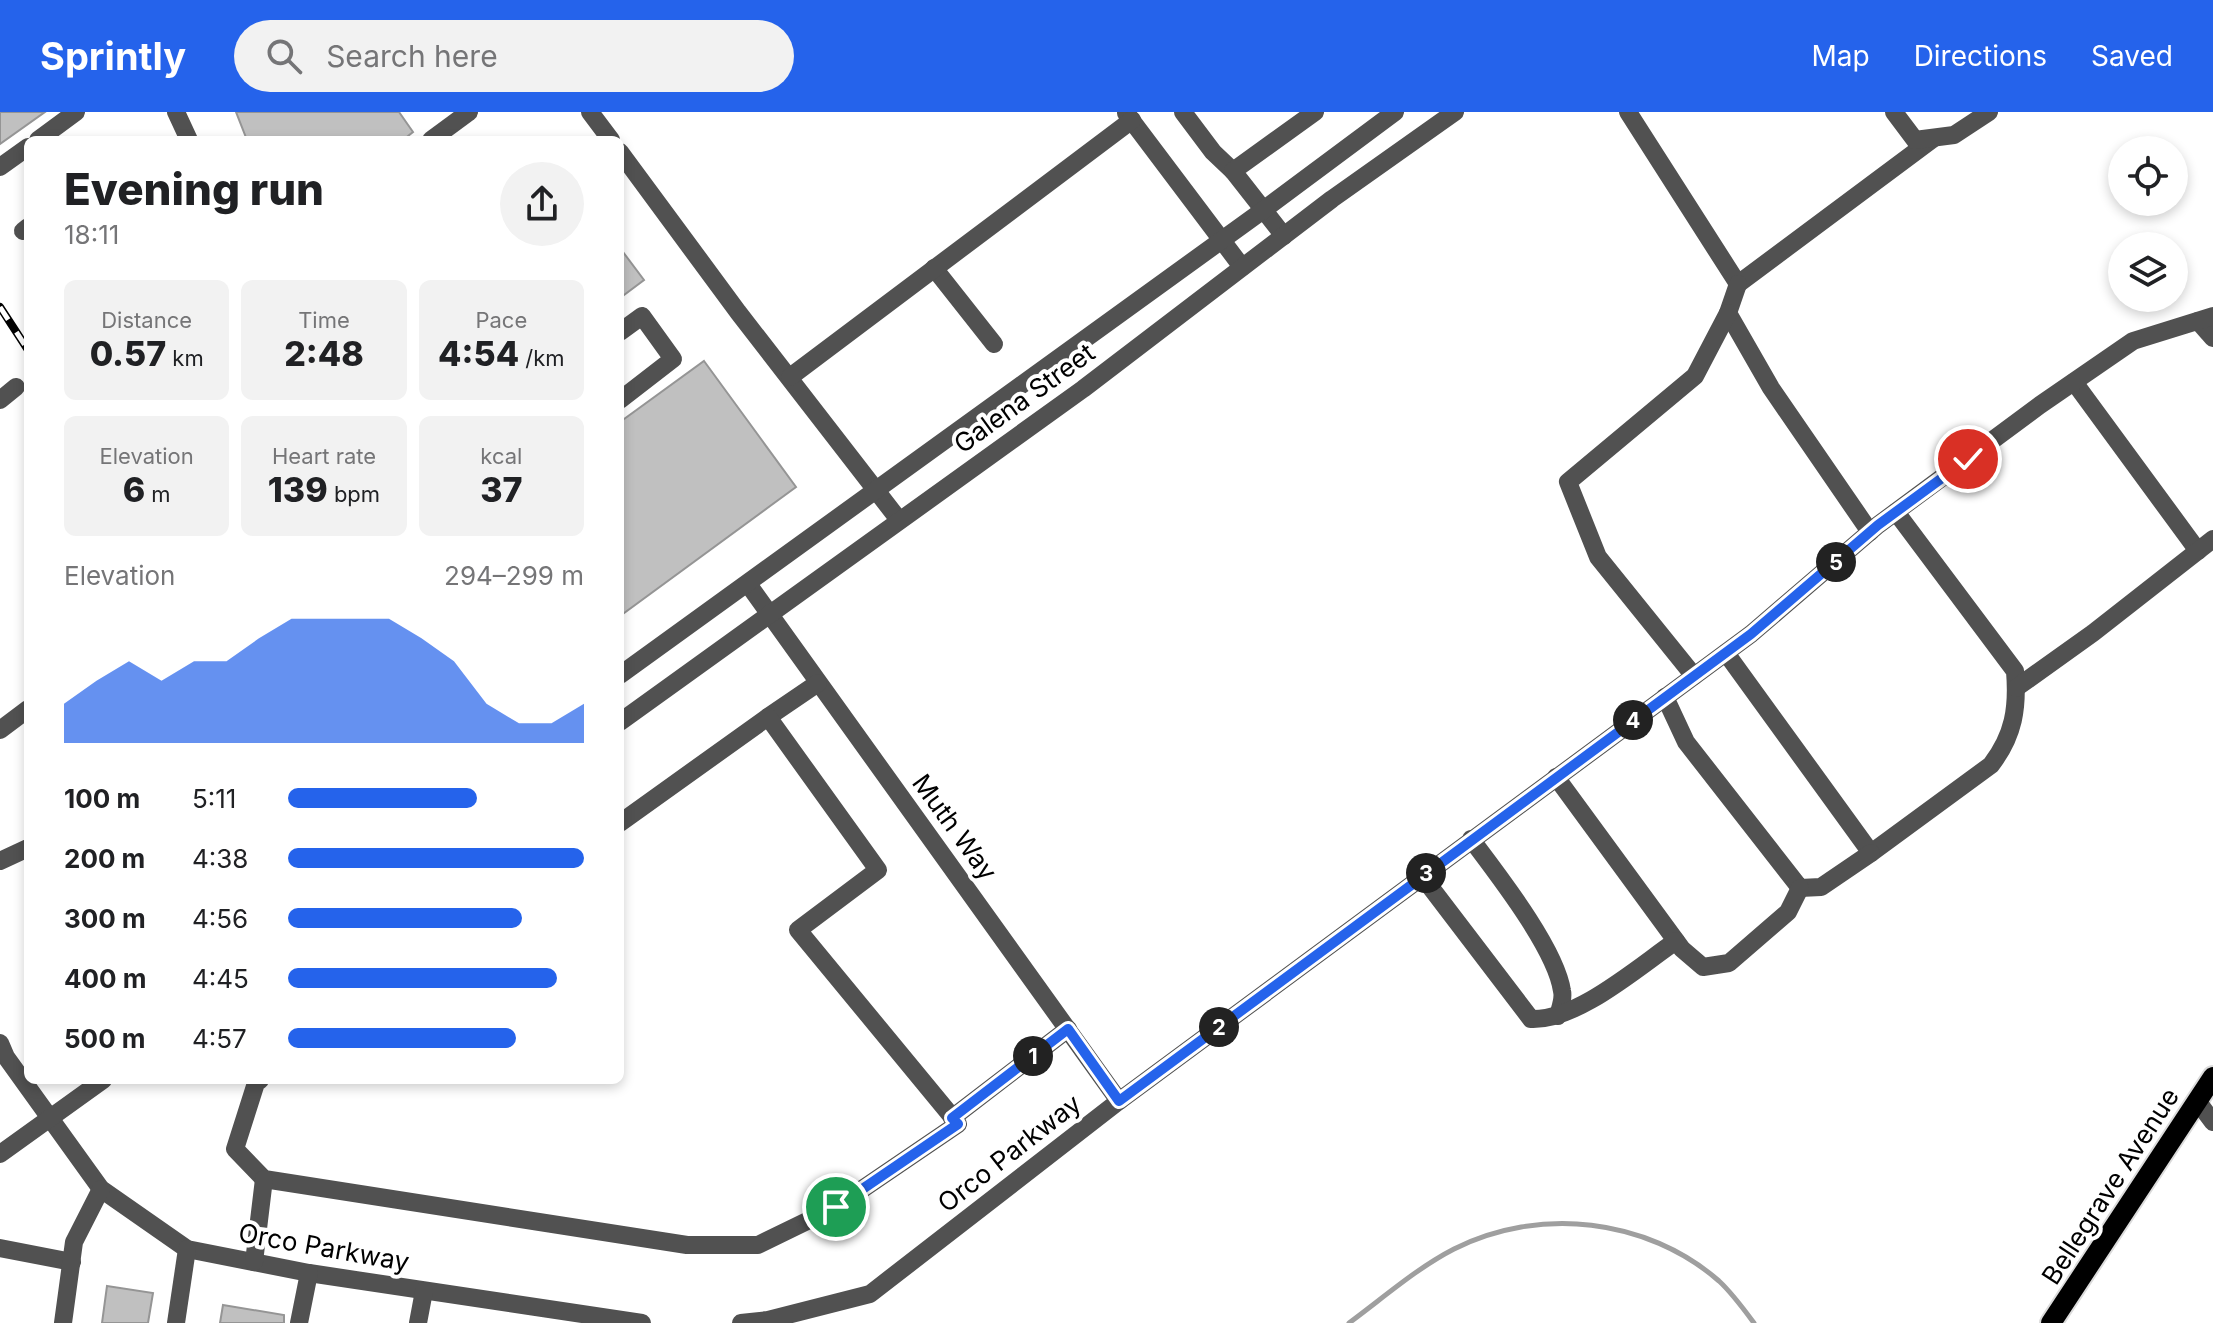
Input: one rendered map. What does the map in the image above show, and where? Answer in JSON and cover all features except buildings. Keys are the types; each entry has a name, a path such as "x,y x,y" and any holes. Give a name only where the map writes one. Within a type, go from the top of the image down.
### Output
{"main road":[{"name":"Bellegrave Avenue","path":"2051,1323 2213,1077"}],"street":[{"path":"43,136 76,112"},
{"path":"176,112 181,136"},
{"path":"436,136 469,112"},
{"path":"590,112 608,136"},
{"path":"1183,112 1284,236"},
{"path":"1233,171 1315,112"},
{"name":"Galena Street","path":"624,672 1395,112"},
{"name":"Galena Street","path":"624,719 1083,389 1242,267 1455,112"},
{"path":"1628,112 1738,284"},
{"path":"1894,112 1915,140 1954,135 1989,112"},
{"path":"790,377 1129,116 1242,267"},
{"path":"1694,676 1598,557 1568,482 1695,376 1728,313 1738,284 1934,138"},
{"path":"0,167 24,150"},
{"path":"624,157 738,312 899,520"},
{"path":"934,268 994,344"},
{"path":"1728,313 1771,388 1870,532"},
{"path":"624,329 642,316 673,359 624,397"},
{"path":"2206,318 2213,338"},
{"name":"Orco Parkway","path":"741,1323 768,1322 870,1294 1119,1101 1751,634 1896,512 2133,341 2206,318"},
{"path":"2074,382 2198,551"},
{"path":"0,400 16,387"},
{"path":"1800,888 1821,887 1991,765 2004,748 2013,726 2015,671 1896,512"},
{"path":"2016,688 2093,633 2213,539"},
{"name":"Muth Way","path":"748,584 1119,1101"},
{"path":"1726,653 1871,853"},
{"path":"624,820 818,683"},
{"path":"1665,697 1686,742 1800,888"},
{"path":"0,730 24,712"},
{"path":"256,1084 235,1149 264,1179 687,1245 758,1245 836,1207 958,1124 798,930 878,870 768,717"},
{"path":"1556,777 1676,941 1703,967 1729,963 1788,912 1800,888"},
{"path":"1471,839 1508,887 1557,973 1563,995 1558,1016"},
{"path":"0,861 24,850"},
{"path":"1422,876 1531,1019 1558,1016 1595,996 1676,941"},
{"path":"952,1118 1068,1029"},
{"name":"Orco Parkway","path":"0,1043 6,1057 24,1081"},
{"name":"Orco Parkway","path":"26,1084 101,1189 187,1249 424,1291 534,1315 642,1323"},
{"path":"0,1154 97,1084"},
{"path":"2198,1102 2213,1122"},
{"path":"254,1262 264,1179"},
{"path":"63,1323 74,1242 101,1189"},
{"path":"0,1248 72,1262"},
{"path":"176,1323 187,1249"},
{"path":"299,1323 309,1273"},
{"path":"418,1323 424,1291"}],"waterway":[{"path":"1349,1323 1413,1274 1454,1249 1487,1235 1521,1227 1556,1224 1591,1225 1659,1243 1719,1281 1754,1323"}],"railway":[{"path":"0,307 24,344"}],"route":[{"path":"836,1207 958,1124 952,1118 1068,1029 1119,1101 1751,634 1878,525 1968,459"}]}
